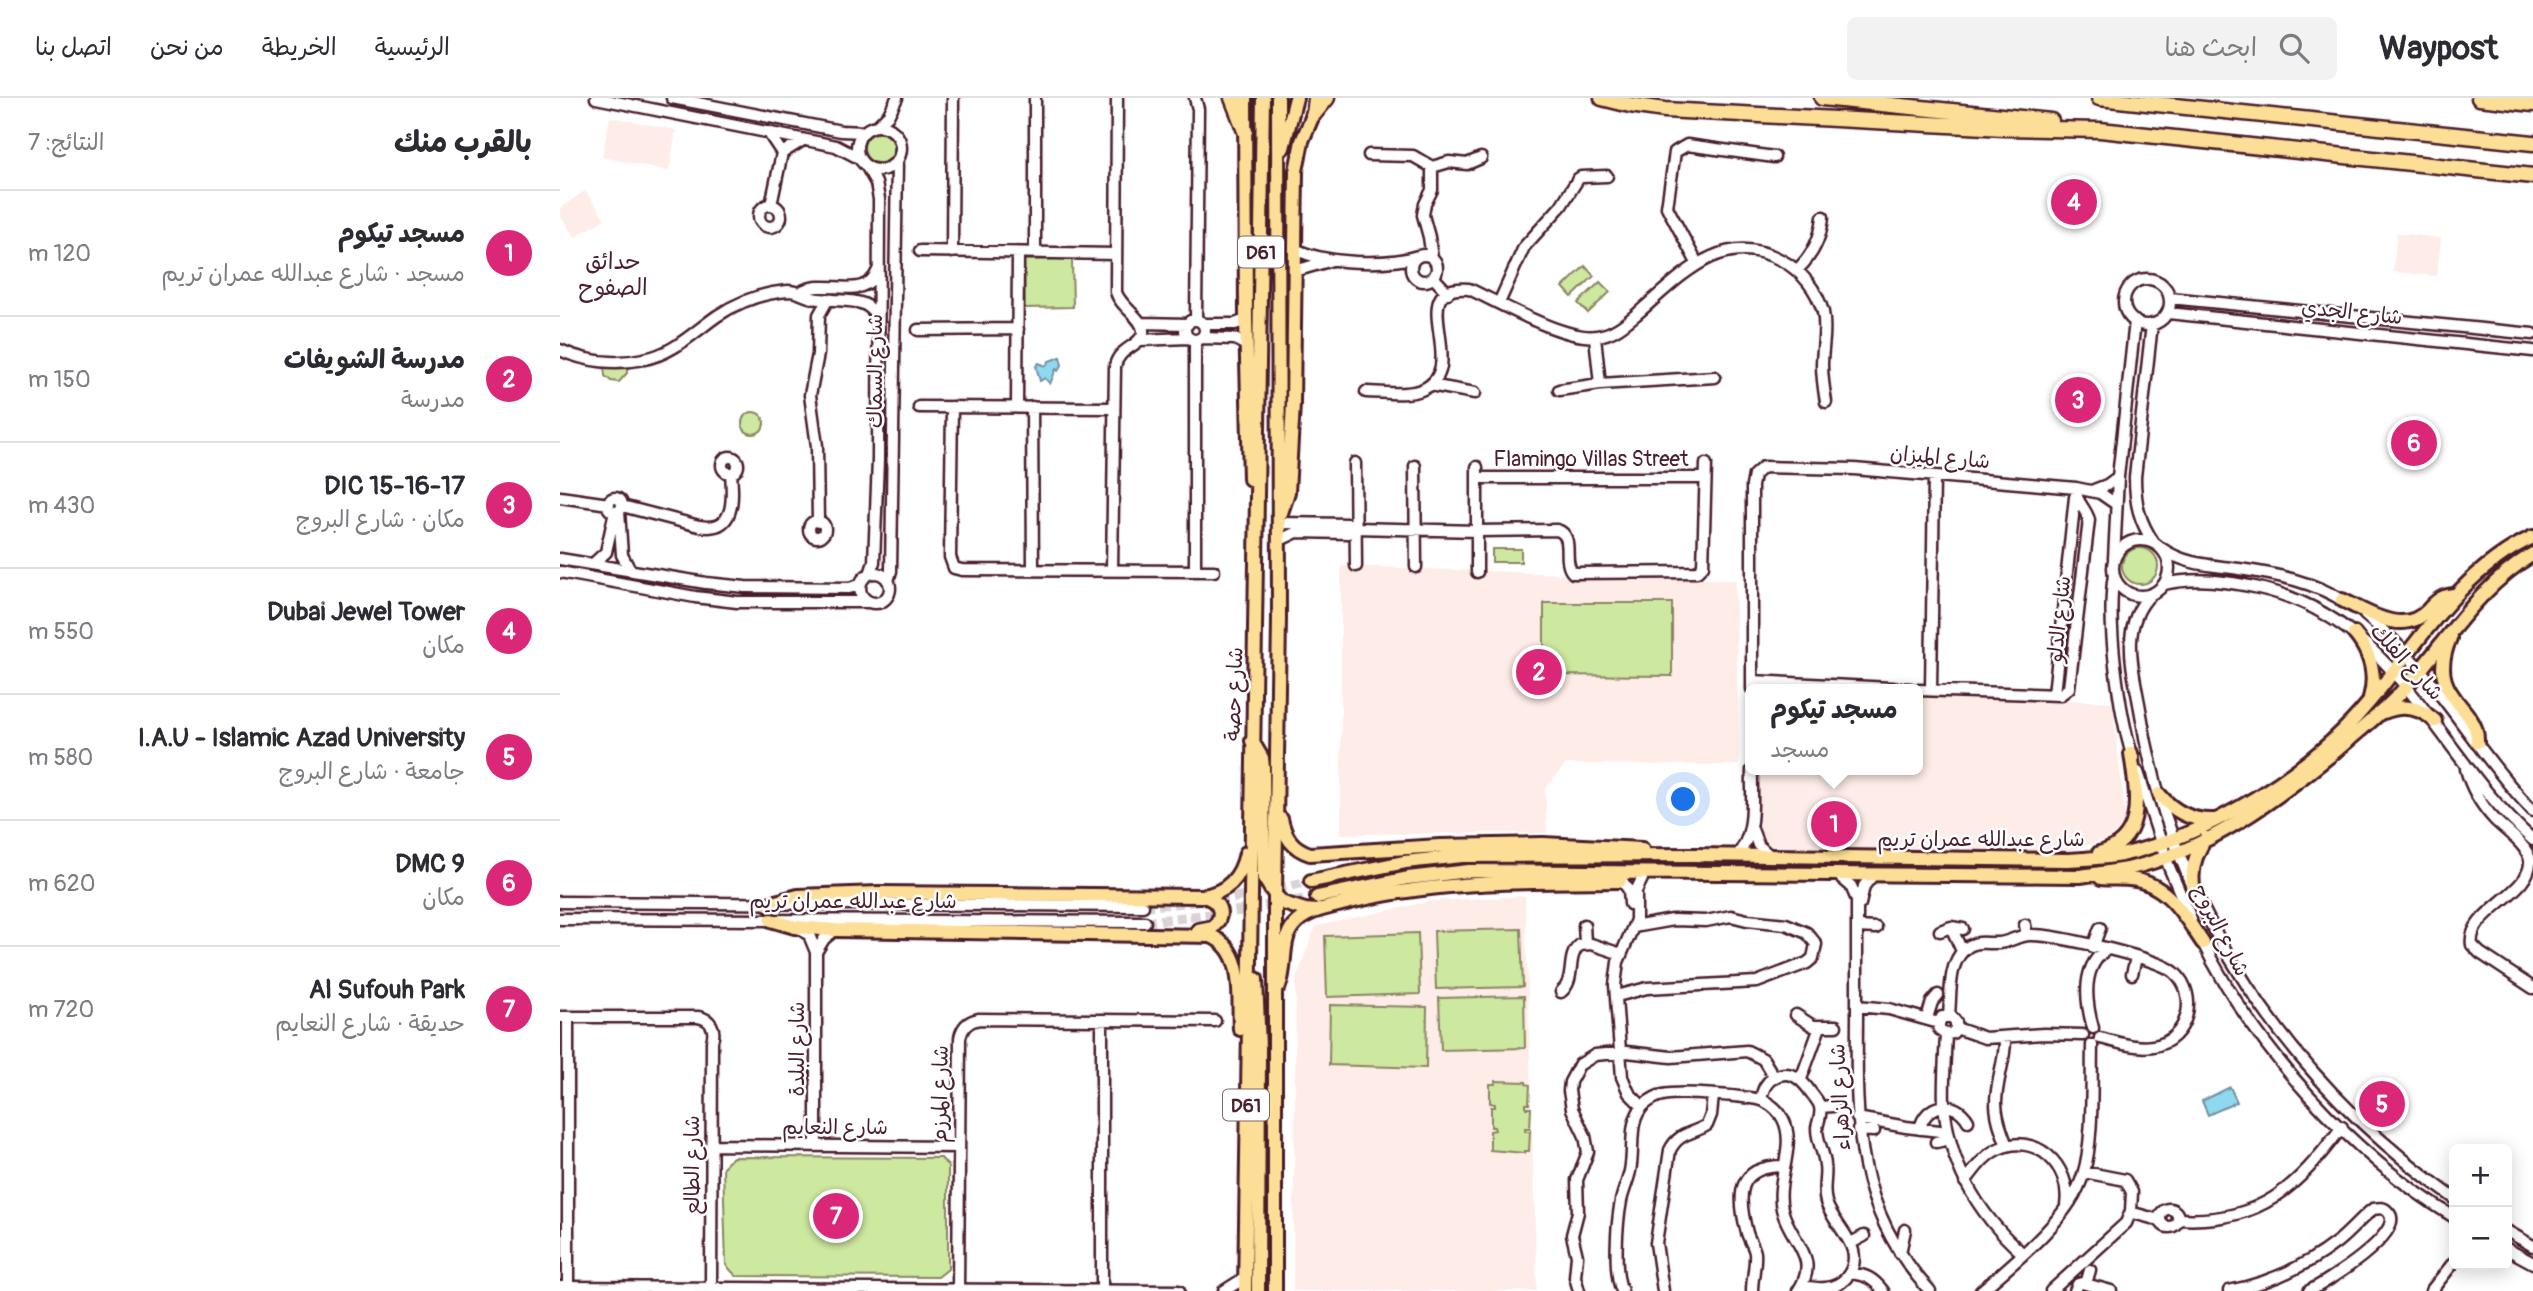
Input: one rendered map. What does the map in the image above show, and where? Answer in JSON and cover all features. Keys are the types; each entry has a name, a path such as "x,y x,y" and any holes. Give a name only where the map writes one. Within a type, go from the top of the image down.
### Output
{"highway":[{"path":"1232,98 1245,131"},
{"path":"1312,115 1327,98"},
{"path":"1601,98 1665,110 2100,131 2533,176"},
{"path":"1822,98 2039,120 2100,131"},
{"path":"2099,98 2533,143"},
{"path":"2479,98 2533,104"}],"main road":[{"path":"1245,98 1246,345 1251,500 1257,517"},
{"name":"شارع حصة","path":"1245,1291 1263,98"},
{"name":"شارع حصة","path":"1275,1291 1278,98"},
{"path":"1279,162 1296,98"},
{"path":"1279,519 1288,492 1293,404 1297,163 1315,98"},
{"name":"شارع عبدالله عمران تريم","path":"1311,881 1405,862 1453,857 1694,855 2068,860 2120,855 2167,841 2218,819 2247,803 2293,771 2338,734 2368,703 2456,595 2490,563 2533,537"},
{"name":"شارع عبدالله عمران تريم","path":"1317,897 1408,878 1469,871 2080,876 2128,868 2171,855 2278,798 2378,715 2407,686 2456,624 2501,578 2533,554"},
{"path":"2342,600 2385,620 2398,623 2417,619 2443,596 2456,595"},
{"path":"2456,624 2444,652 2443,674 2451,694 2475,729 2477,743"},
{"path":"2354,633 2366,650 2372,670 2372,692 2368,703"},
{"path":"2378,715 2397,707 2409,707 2427,714 2435,721"},
{"path":"1252,741 1262,758 1264,878 1275,895 1293,908 1317,911"},
{"path":"2068,860 2104,852 2114,847 2130,830 2136,815 2137,800 2132,753"},
{"path":"2159,794 2166,803 2185,815 2207,820 2218,819"},
{"path":"1277,799 1285,835 1300,851 1310,854 1440,846 1543,844 1636,848 1694,855"},
{"path":"1202,896 1222,890 1236,879 1244,862 1250,832"},
{"path":"2194,893 2192,870 2206,838"},
{"path":"1275,993 1282,980 1290,930 1295,923 1317,911 1384,895 1453,885 1622,881 1694,874"},
{"path":"2080,876 2128,879 2151,884 2173,900 2203,943"},
{"path":"768,904 798,895 878,893 1202,896 1210,898 1219,906 1218,923 1208,929 1174,935"},
{"path":"771,920 795,927 835,930 1211,936 1221,940 1235,958 1240,1040 1247,1071"},
{"path":"1250,934 1256,959 1259,1048 1258,1291"}],"street":[{"path":"596,98 844,149 859,158 867,167 880,170 897,162 900,140 891,129 877,126"},
{"path":"672,98 841,131 864,132 877,126 889,114 897,98"},
{"path":"952,252 953,98"},
{"path":"1035,98 1035,253"},
{"path":"1117,98 1116,296 1141,323 1143,330 1140,340"},
{"path":"1195,98 1198,109 1196,323"},
{"path":"768,132 782,153 771,205"},
{"path":"859,158 857,144 864,132"},
{"path":"782,153 803,140"},
{"path":"1697,263 1667,207 1675,152 1687,145 1774,157"},
{"path":"1369,155 1408,155 1417,157 1432,167"},
{"path":"1432,167 1449,162 1467,164 1481,158"},
{"name":"شارع السماك","path":"870,602 885,600 890,591 888,580 891,571 897,162"},
{"name":"شارع السماك","path":"867,167 876,183 879,199 878,460 874,562 870,574"},
{"path":"1412,273 1413,260 1424,256 1429,243 1423,215 1432,190 1432,167"},
{"path":"1499,303 1524,247 1561,206 1578,179 1607,176"},
{"path":"1797,270 1814,250 1821,234 1823,217"},
{"path":"1295,249 1332,260 1395,261 1424,256 1436,265 1433,277 1427,281 1420,280 1395,261"},
{"path":"1366,392 1411,393 1430,385 1439,375 1443,362 1437,310 1439,303 1448,293 1455,290 1469,289 1567,333 1595,337 1622,326 1697,263 1722,253 1748,250 1774,256 1797,270 1814,291 1824,316 1822,366 1826,402"},
{"path":"920,251 1116,254"},
{"path":"1017,407 1018,253"},
{"path":"1295,271 1332,260"},
{"path":"804,294 815,285 862,287 872,281 879,270"},
{"path":"1433,277 1448,293"},
{"path":"2145,279 2159,282 2170,298 2168,313 2152,324 2135,321 2128,314 2125,300 2129,289 2136,282 2145,279"},
{"path":"804,294 818,320"},
{"path":"560,350 603,362 644,359 670,349 718,315 762,295 804,294 863,303 874,311 879,323"},
{"name":"شارع الجدي","path":"2170,298 2533,334"},
{"path":"818,522 817,446 810,395 818,354 818,320 828,299"},
{"name":"شارع الجدي","path":"2168,313 2533,351"},
{"path":"1141,323 1235,324 1246,320"},
{"path":"2135,321 2118,477 2114,559 2114,575 2118,583 2133,594 2151,594 2164,584 2169,566 2143,527 2135,502 2135,477 2152,324"},
{"path":"1195,571 1195,339 1205,330 1196,323"},
{"path":"1195,339 1185,332 1196,323"},
{"path":"918,330 1018,329"},
{"path":"1595,337 1600,384"},
{"path":"1112,570 1117,358 1122,351 1140,340 1235,339 1246,345"},
{"path":"1559,390 1600,384 1716,377"},
{"path":"1430,385 1475,393"},
{"path":"919,407 1114,408"},
{"path":"952,407 952,565 962,570 1214,571"},
{"path":"1032,407 1033,570"},
{"path":"878,460 893,461"},
{"path":"1354,463 1356,566"},
{"name":"Flamingo Villas Street","path":"1279,519 1308,527 1349,524 1355,528 1560,530 1567,536 1568,566 1573,573 1697,572 1703,566 1706,464"},
{"name":"شارع الميزان","path":"1752,684 1752,480 1758,470 1768,465 1934,476 2076,492 2094,490 2116,504"},
{"path":"1415,466 1416,567"},
{"name":"Flamingo Villas Street","path":"1477,572 1477,472 1705,478"},
{"path":"560,497 711,527 722,522 731,513 732,473"},
{"path":"1931,690 1934,476"},
{"path":"2094,490 2118,477"},
{"path":"1923,690 2054,694 2076,492"},
{"name":"شارع الدلو","path":"2054,694 2065,692 2071,683 2089,520 2076,492"},
{"path":"593,564 603,557 609,546 616,508"},
{"path":"616,508 622,555 630,569"},
{"name":"Flamingo Villas Street","path":"1278,541 1308,527"},
{"path":"2114,559 2126,544 2145,540 2158,546"},
{"name":"شارع الفلك","path":"2158,546 2193,564 2272,574 2297,581 2342,600 2379,627 2420,670 2533,811"},
{"path":"560,559 726,585 849,588 860,585"},
{"path":"560,572 684,596 727,601 870,602"},
{"path":"870,602 862,596 862,580 870,574 880,574 888,580"},
{"name":"شارع البروج","path":"2114,575 2112,604 2118,686 2132,753 2203,943 2232,993 2279,1059 2342,1127 2396,1177 2449,1214"},
{"name":"شارع الفلك","path":"2164,584 2204,580 2265,590 2317,610 2354,633 2394,670 2495,802 2533,840"},
{"name":"شارع البروج","path":"2151,594 2139,608 2133,622 2130,644 2141,717 2167,841"},
{"path":"2463,759 2467,774 2483,804 2528,853 2530,859 2529,874 2525,880 2474,929 2472,944 2480,953 2533,988"},
{"path":"1737,856 1746,843 1751,825 1752,775"},
{"path":"1751,825 1758,845 1772,857"},
{"name":"شارع البروج","path":"2171,855 2246,987 2288,1045 2362,1125 2449,1194"},
{"name":"شارع الزهراء","path":"1838,875 1845,879 1855,893 1858,926"},
{"name":"شارع الزهراء","path":"1873,875 1861,893 1858,926 1858,1130 1881,1219 1900,1253 1930,1291"},
{"path":"1642,879 1636,891 1637,918 1621,954 1615,977 1619,1052 1625,1085 1642,1106"},
{"path":"1622,881 1629,890 1633,926"},
{"name":"شارع عبدالله عمران تريم","path":"560,902 1143,906"},
{"path":"1617,996 1647,988 1757,982 1807,962 1816,952 1816,944 1812,938 1797,928 1731,916 1706,921 1673,920 1633,926"},
{"name":"شارع عبدالله عمران تريم","path":"560,919 1145,922"},
{"path":"1584,925 1585,943"},
{"path":"1858,926 1876,928"},
{"path":"795,927 809,935 816,952"},
{"path":"1940,931 1951,927 1963,929"},
{"path":"1951,927 1962,951"},
{"path":"1949,1016 1954,967 1962,951 1979,942 2003,942 2026,930 2088,945 2136,958 2167,968 2180,978 2188,1001 2184,1025 2166,1042 2151,1047 2096,1042 2086,1044 2091,968 2087,951 2088,945 2100,928"},
{"path":"816,952 824,939 835,930"},
{"path":"1585,943 1621,954"},
{"path":"1561,992 1570,982 1574,951 1585,943"},
{"path":"2091,968 2099,954 2106,950"},
{"name":"شارع البلدة","path":"816,952 816,1146"},
{"path":"2132,974 2136,958"},
{"path":"1927,1018 1932,1002 1938,995"},
{"path":"1857,1006 1889,1009 1938,1023"},
{"path":"1796,1015 1807,1023 1820,1027 1836,1026"},
{"path":"1970,1045 1961,1030 1956,1021 1949,1016 1942,1017 1938,1023 1939,1029 1946,1034 1961,1030 1985,1038 2088,1032"},
{"path":"564,1017 564,1287 1179,1291"},
{"name":"شارع الطالع","path":"564,1017 704,1018 712,1025 711,1288"},
{"name":"شارع المرزم","path":"958,1290 960,1038 968,1023 979,1019 1215,1021"},
{"path":"1102,1020 1102,1291"},
{"path":"1801,1079 1820,1027"},
{"path":"1946,1034 1941,1063 1944,1105 1965,1182 2018,1257"},
{"path":"2005,1037 2004,1061 1996,1102 1997,1117 2007,1146"},
{"path":"1981,1291 2018,1257 2046,1223 2064,1213 2076,1193 2088,1152 2096,1042"},
{"path":"1579,1291 1575,1278 1577,1256 1572,1235 1578,1212 1577,1180 1588,1152 1585,1136 1572,1109 1570,1082 1573,1073 1595,1055 1636,1052 1671,1057 1747,1051 1763,1059 1774,1077"},
{"path":"1622,1291 1618,1271 1620,1206 1630,1171 1634,1120 1642,1106 1663,1095 1761,1100 1775,1108 1786,1127 1787,1142 1780,1189 1782,1208 1788,1226 1803,1248 1807,1263 1800,1288 1822,1290 1833,1287 1850,1273 1854,1258 1851,1243 1830,1212 1824,1194 1825,1163 1817,1129 1820,1107 1801,1079 1788,1074 1774,1077 1764,1087 1761,1100"},
{"path":"1663,1291 1656,1243 1670,1150 1678,1138 1707,1125 1713,1096"},
{"path":"1920,1129 1925,1115 1944,1105 1959,1110 1968,1121"},
{"path":"1820,1107 1833,1106"},
{"path":"1857,1118 1920,1129 1950,1128"},
{"path":"2137,1214 2159,1220 2162,1211 2168,1209 2174,1211 2178,1219 2206,1220 2233,1215 2272,1199 2305,1174 2342,1127"},
{"path":"1936,1142 1950,1128"},
{"path":"1858,1130 1874,1130"},
{"name":"شارع النعايم","path":"711,1145 959,1147"},
{"path":"1965,1182 1989,1155 2007,1146 2029,1146 2047,1154 2060,1168 2067,1186 2064,1213"},
{"path":"1752,1291 1755,1253 1746,1231 1741,1189 1751,1173 1759,1168 1784,1166"},
{"path":"2051,1291 2122,1228 2131,1212 2132,1192 2125,1180 2084,1172"},
{"path":"2229,1291 2276,1278 2297,1268 2335,1243 2373,1209 2384,1209 2388,1212 2392,1222 2390,1228 2376,1243 2349,1266 2309,1291"},
{"path":"1900,1253 1905,1230"},
{"path":"2512,1234 2533,1246"},
{"path":"1851,1243 1864,1236"},
{"path":"2512,1252 2533,1263"},
{"path":"2001,1260 2018,1257"},
{"path":"2431,1291 2449,1268"},
{"path":"2086,1284 2090,1270"},
{"path":"1850,1273 1867,1276 1883,1291"},
{"path":"1224,1291 1245,1277"},
{"path":"2075,1291 2078,1284 2110,1291"}],"shaded area":[{"path":"610,117 676,130 669,171 602,157"},
{"path":"585,191 605,219 575,237 560,216 560,208"},
{"path":"2397,233 2441,238 2437,276 2393,272"},
{"path":"1341,566 1735,580 1739,765 1566,764 1545,789 1547,833 1341,834"},
{"path":"1923,694 2112,702 2126,822 2108,839 2063,852 1758,846 1757,775 1923,775"},
{"path":"1525,896 1537,1291 1293,1291 1296,979 1316,926 1432,901"}],"green space":[{"path":"879,133 885,134 893,142 893,154 885,162 879,163 873,162 865,154 864,148 865,142 873,134"},
{"path":"1024,259 1072,259 1073,307 1025,308"},
{"path":"1585,266 1594,276 1572,297 1563,287"},
{"path":"1600,282 1610,292 1588,313 1578,303"},
{"path":"604,364 627,365 627,373 619,382 611,381 605,376"},
{"path":"749,412 757,412 764,419 764,427 757,434 749,434 742,427 742,419"},
{"path":"2140,548 2153,553 2158,566 2153,579 2140,584 2127,579 2122,566 2127,553"},
{"path":"1492,549 1521,549 1521,562 1492,562"},
{"path":"1544,603 1672,603 1672,676 1544,675"},
{"path":"1521,929 1523,987 1436,989 1434,931"},
{"path":"1418,933 1420,994 1327,997 1325,936"},
{"path":"1524,996 1525,1048 1441,1050 1439,998"},
{"path":"1330,1005 1427,1007 1426,1068 1329,1065"},
{"path":"1495,1081 1526,1082 1530,1085 1529,1104 1526,1104 1526,1108 1531,1108 1530,1128 1525,1128 1525,1131 1530,1131 1529,1151 1525,1153 1490,1150 1490,1131 1495,1130 1491,1127 1491,1107 1495,1107 1495,1104 1490,1103 1490,1084 1495,1084"},
{"path":"733,1157 941,1158 948,1166 948,1269 938,1277 736,1276 726,1265 723,1167"}],"water":[{"path":"1060,357 1062,365 1058,371 1056,369 1050,384 1045,378 1040,381 1036,366 1039,363 1046,366 1049,361"},
{"path":"2230,1087 2237,1102 2208,1115 2202,1101"}],"tunnel":[{"path":"1143,906 1228,899 1311,881"},
{"path":"1145,922 1232,912 1317,897"}],"place":[{"name":"Dubai Jewel Tower","path":"2074,202"},
{"name":"DIC 15-16-17","path":"2078,400"},
{"name":"DMC 9","path":"2414,443"},
{"name":"مدرسة الشويفات","path":"1539,672"},
{"name":"مسجد تيكوم","path":"1834,824"},
{"name":"I.A.U - Islamic Azad University","path":"2382,1104"},
{"name":"Al Sufouh Park","path":"836,1216"}],"district":[{"name":"حدائق الصفوح","path":"613,274"}]}
